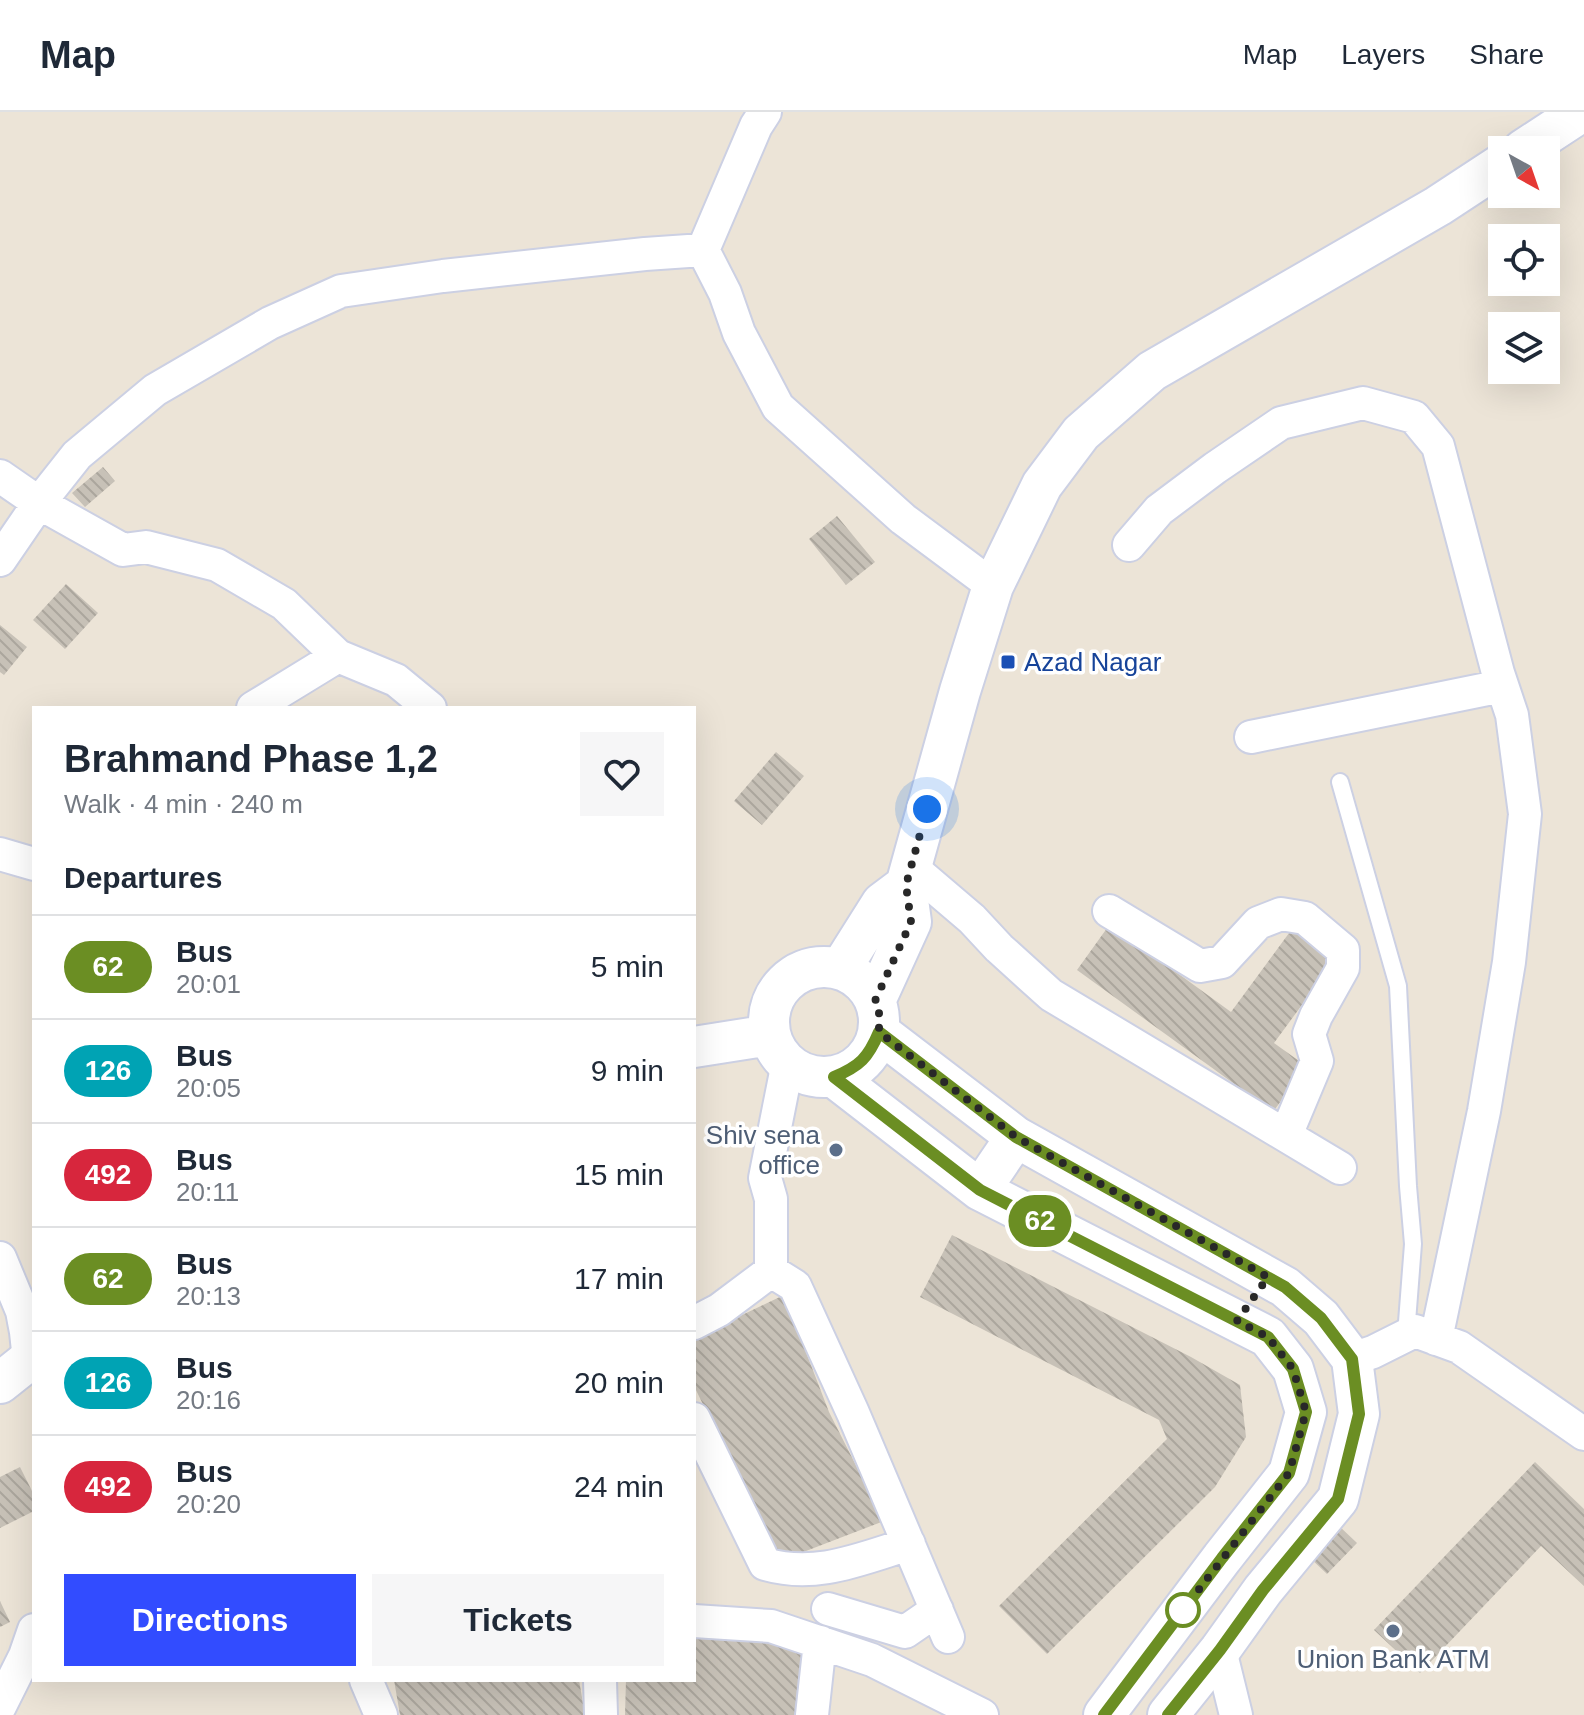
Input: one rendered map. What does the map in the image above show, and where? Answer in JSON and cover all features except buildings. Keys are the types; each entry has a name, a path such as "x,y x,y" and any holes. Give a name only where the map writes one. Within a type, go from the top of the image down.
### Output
{"street":[{"path":"703,250 756,126 765,112"},
{"path":"1544,136 1581,112"},
{"path":"696,1046 855,1068 863,1061 870,1053 877,1016 911,922 908,876 960,691 993,586 1042,485 1081,433 1152,371 1438,206 1488,173"},
{"path":"0,560 77,455 155,390 270,323 341,291 459,274 703,250"},
{"path":"703,250 725,293 739,333 778,407 903,519 993,586"},
{"path":"1129,545 1159,510 1281,423 1363,403 1414,417 1438,446 1512,715 1525,814 1509,962 1484,1111 1426,1335"},
{"path":"0,476 39,503 123,550 146,547 217,565 284,604 338,656 396,680 428,706"},
{"path":"256,706 338,656"},
{"path":"1251,737 1502,686"},
{"path":"0,854 32,863"},
{"path":"841,968 882,903 908,876"},
{"path":"908,876 972,919 1051,995 1340,1168"},
{"path":"1109,911 1200,966 1222,962 1258,923 1281,914 1305,918 1343,950 1343,968 1309,1034 1317,1061 1286,1135"},
{"path":"1104,1715 1289,1473 1306,1412 1293,1369 1268,1337 980,1190 800,1062 769,1011 778,990 795,974 817,966 841,968 861,980 873,995 877,1016 1016,1137 1285,1287 1321,1318 1352,1359 1359,1414 1338,1499 1263,1590 1168,1715"},
{"path":"771,1271 771,1199 784,1184 800,1062"},
{"path":"980,1190 1016,1137"},
{"path":"0,1258 22,1311 26,1332 21,1366"},
{"path":"696,1322 719,1310 771,1271"},
{"path":"771,1271 795,1286 942,1623 905,1632 828,1609"},
{"path":"1237,1321 1268,1277"},
{"path":"1352,1359 1426,1335 1459,1347 1584,1434"},
{"path":"696,1423 765,1564 786,1570 835,1567 909,1544"},
{"path":"1222,1558 1263,1590"},
{"path":"696,1621 771,1626 820,1642 872,1660 982,1715"},
{"path":"0,1706 32,1636"},
{"path":"812,1715 820,1642"},
{"path":"1220,1650 1236,1715"},
{"path":"367,1682 381,1715"},
{"path":"600,1682 601,1715"}],"lane":[{"path":"1340,782 1398,986 1413,1244 1407,1322 1426,1335"}],"bus line":[{"name":"62","path":"1104,1715 1289,1473 1306,1412 1293,1369 1268,1337 980,1190 834,1077 855,1068 870,1053 879,1032 1016,1137 1285,1287 1321,1318 1352,1359 1359,1414 1338,1499 1263,1590 1168,1715"}],"place":[{"name":"Azad Nagar","path":"1008,662"},
{"name":"Shiv sena office","path":"836,1150"},
{"name":"Union Bank ATM","path":"1393,1631"}],"route":[{"path":"927,809 906,885 911,922 875,1001 879,1013 879,1032 1016,1137 1268,1277 1237,1321 1268,1337 1293,1369 1306,1412 1289,1473 1183,1610"}]}
